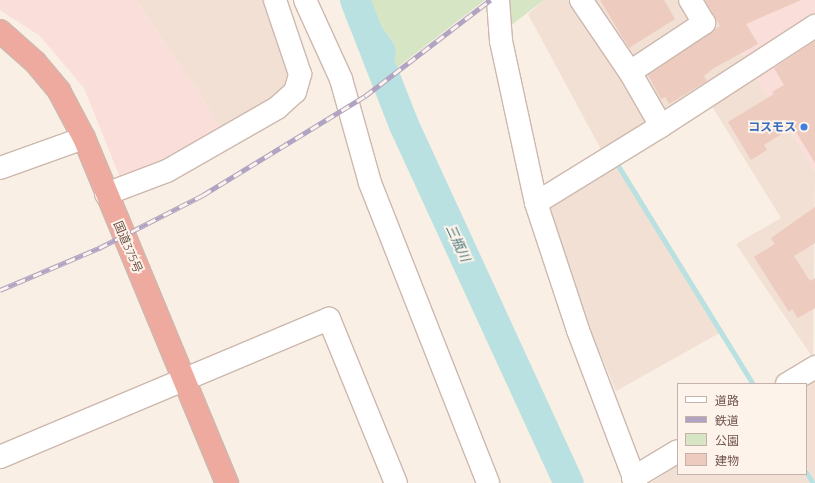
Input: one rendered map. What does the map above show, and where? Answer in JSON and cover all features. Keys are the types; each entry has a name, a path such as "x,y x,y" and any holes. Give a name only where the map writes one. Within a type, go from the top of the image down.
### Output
{"highway":[{"name":"国道375号","path":"0,31 35,62 59,91 84,138 227,483"}],"street":[{"path":"106,194 167,171 276,108 295,92 300,74 276,0"},
{"path":"305,0 341,79 370,183 488,483"},
{"path":"498,0 501,40 536,203 578,330 634,480 677,452"},
{"path":"582,0 630,72 661,126"},
{"path":"630,72 704,23 690,0"},
{"path":"536,203 661,126 815,26"},
{"path":"0,168 84,138"},
{"path":"0,457 329,319 396,483"},
{"path":"789,383 815,367"}],"shaded area":[{"path":"0,0 136,0 196,88 223,133 121,180 84,88 40,36 0,10"},
{"path":"136,0 271,0 290,58 288,92 223,133 196,88"},
{"path":"544,0 575,0 648,116 646,128 603,153 528,14"},
{"path":"594,0 682,0 691,14 691,26 637,56 629,56"},
{"path":"701,0 815,0 815,19 748,62 721,21 717,24"},
{"path":"721,21 748,62 671,110 662,110 644,77 644,70"},
{"name":"コスモス","path":"815,37 815,172 755,75"},
{"path":"755,75 815,172 813,358 736,244 781,218 710,103"},
{"path":"618,161 723,331 616,391 540,209"},
{"path":"815,374 815,481 807,468 807,383"},
{"path":"677,466 677,475 805,475 810,483 651,483"}],"green space":[{"path":"369,0 485,0 390,73 389,67 394,61 394,44 382,27"},
{"path":"508,0 544,0 509,27"}],"water":[{"path":"343,0 369,0 382,27 394,44 396,52 394,61 389,67 390,73 380,80"}],"building":[{"path":"600,0 664,0 675,19 629,48"},
{"path":"705,0 801,0 746,24 758,44 714,68 704,76 707,81 669,104 665,97 661,99 648,75 720,26"},
{"path":"815,41 815,163 793,127 764,145 767,150 751,160 728,122 774,94 772,92 784,85 774,68"},
{"path":"815,207 815,243 794,256 810,281 815,278 815,308 798,318 792,309 789,312 754,257 775,244 771,238"}],"waterway":[{"name":"三瓶川","path":"355,0 404,125 569,483"},
{"path":"617,164 752,383"},
{"path":"807,474 813,483"}],"railway":[{"path":"0,290 99,248 203,195 365,96 490,0"}],"place":[{"name":"コスモス","path":"804,127"}]}
